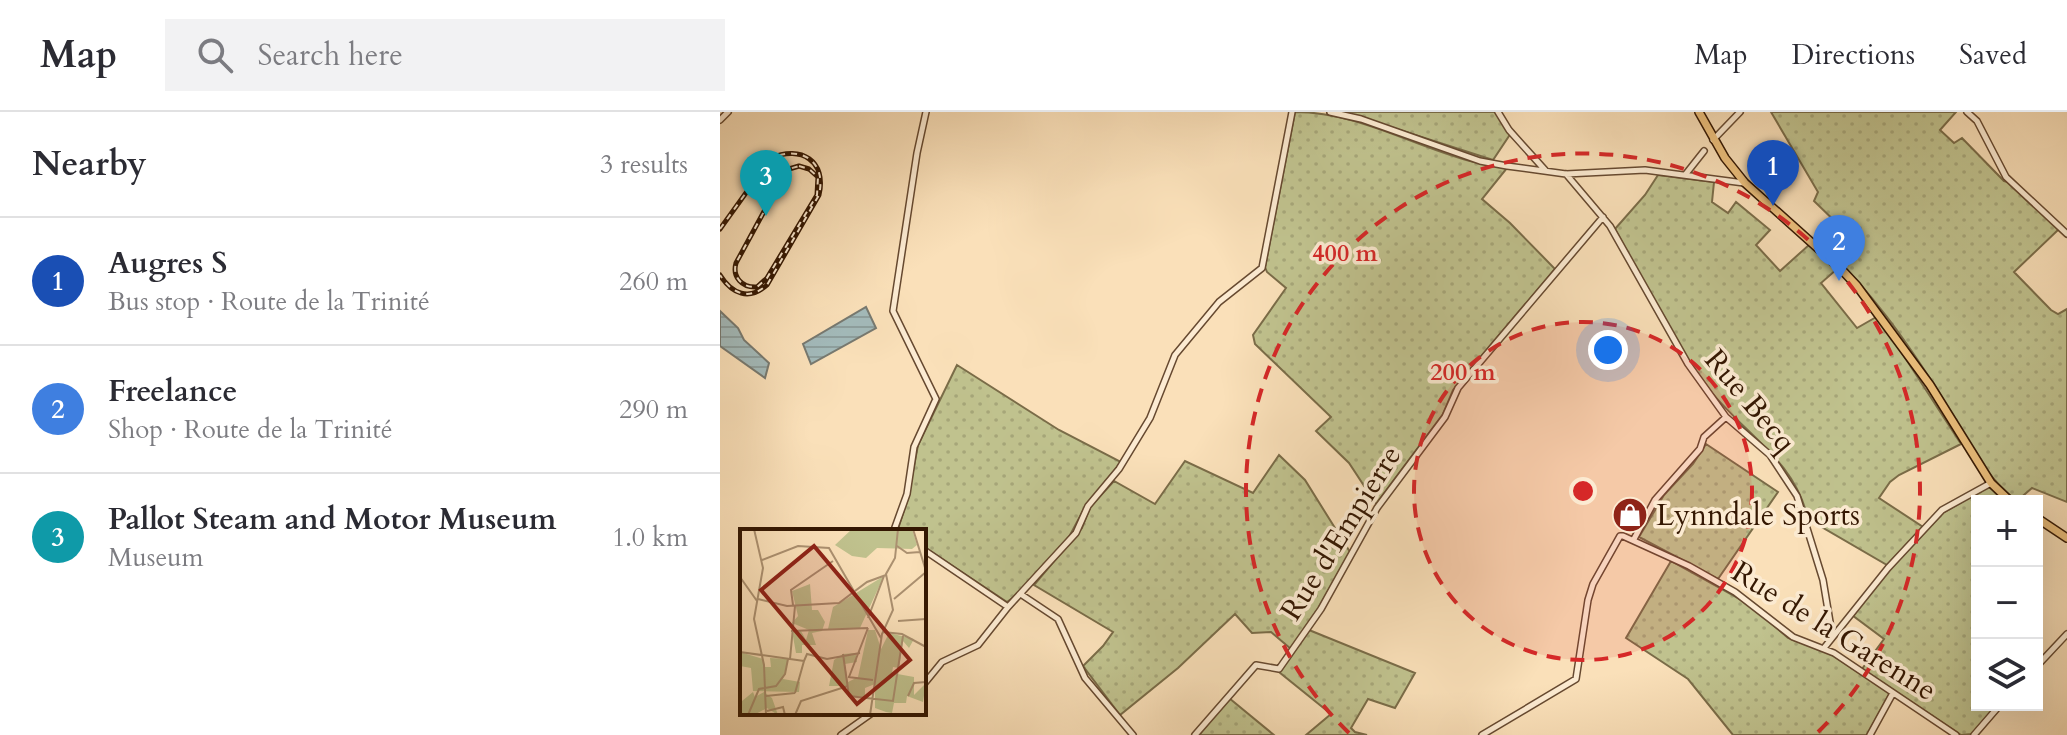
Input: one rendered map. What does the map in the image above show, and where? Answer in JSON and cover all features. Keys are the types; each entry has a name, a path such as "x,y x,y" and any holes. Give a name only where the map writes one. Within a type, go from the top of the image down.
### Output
{"main road":[{"path":"1699,112 1713,140 1745,183 1857,286 1930,385 1991,483 2004,495"},
{"path":"2043,522 2067,538"}],"street":[{"path":"720,120 728,112"},
{"path":"895,529 907,494 914,447 936,399 893,311 926,112"},
{"path":"926,682 942,662 978,645 1008,607 1076,533 1088,506 1119,469 1150,418 1175,355 1219,302 1262,268 1292,112"},
{"path":"1330,112 1361,119 1480,161 1566,174 1645,170 1745,183"},
{"path":"1498,112 1509,130 1545,170"},
{"path":"1713,140 1740,112"},
{"path":"1967,112 1977,121 2006,177 2067,234"},
{"path":"1684,176 1704,151"},
{"name":"Rue Becq","path":"1566,174 1603,217 1688,364 1726,417 1770,455 1797,496 1823,580 1832,634"},
{"name":"Rue d'Empierre","path":"1195,735 1256,665 1279,669 1321,609 1377,508 1445,417 1458,388 1603,217"},
{"path":"1482,735 1576,679 1588,600 1593,584 1620,536 1634,539 1660,493 1700,449 1704,437 1726,417"},
{"path":"1824,648 1832,634 1888,568 1942,510 1991,483"},
{"name":"Rue de la Garenne","path":"1634,539 1735,592 1793,637 1824,648 1956,735"},
{"path":"926,551 1008,607"},
{"path":"1022,595 1058,619 1085,678 1133,735"},
{"path":"2043,660 2067,634"},
{"path":"1870,735 1893,693"},
{"path":"1974,735 1995,711"},
{"path":"841,735 869,715"}],"green space":[{"path":"1295,112 1340,117 1470,161 1507,168 1482,199 1555,269 1453,390 1443,414 1376,504 1349,463 1316,431 1331,417 1255,344 1253,335 1286,288 1265,267"},
{"path":"1344,112 1496,112 1511,133 1493,160"},
{"path":"1771,112 1956,112 1940,130 1954,143 1962,138 2004,181 2059,229 2014,272 2051,310 2058,314 2067,309 2067,502 2032,488 2024,495 2010,495 1993,478 1900,335 1858,281 1826,250 1846,232 1814,201 1818,192"},
{"path":"1658,175 1714,182 1712,202 1728,213 1736,202 1770,230 1756,245 1780,271 1810,244 1837,269 1821,283 1857,328 1878,316 1961,444 1899,475 1879,498 1923,527 1887,565 1808,519 1791,478 1705,384 1669,328 1615,229"},
{"path":"957,365 1059,430 1121,462 1085,507 1069,537 1022,591 1007,602 926,548 926,529 898,529 908,498 918,445"},
{"path":"1706,444 1778,492 1718,579 1639,537 1664,495 1693,464"},
{"path":"1279,455 1305,480 1350,552 1309,625 1291,649 1271,632 1252,633 1235,614 1178,668 1120,715 1083,666 1113,632 1034,585 1082,528 1090,507 1114,481 1155,504 1185,461 1253,493"},
{"path":"1989,486 1998,495 1974,495"},
{"path":"1971,497 1971,711 1993,711 1972,734 1961,735 1862,669 1884,639 1852,615 1943,513"},
{"path":"1671,561 1752,606 1788,638 1829,653 1890,693 1867,735 1733,735 1688,679 1626,638"},
{"path":"1309,630 1415,673 1395,708 1368,699 1351,728 1367,735 1306,735 1331,714 1279,672"},
{"path":"1229,698 1274,735 1199,735"}],"water":[{"path":"866,307 876,328 811,364 803,344"},
{"path":"720,311 738,328 744,340 769,363 765,378 720,346"}],"railway":[{"path":"720,229 771,158 782,154 801,155 815,165 819,173 819,195 767,285 754,293 741,293 730,287 720,275"},
{"path":"799,166 809,169 818,177 817,195 767,278 757,287 747,286 737,277 736,263 785,173 799,166"}],"place":[{"name":"Augres S","path":"1773,206"},
{"name":"Pallot Steam and Motor Museum","path":"766,216"},
{"name":"Freelance","path":"1839,281"},
{"name":"Lynndale Sports","path":"1630,515"}]}
